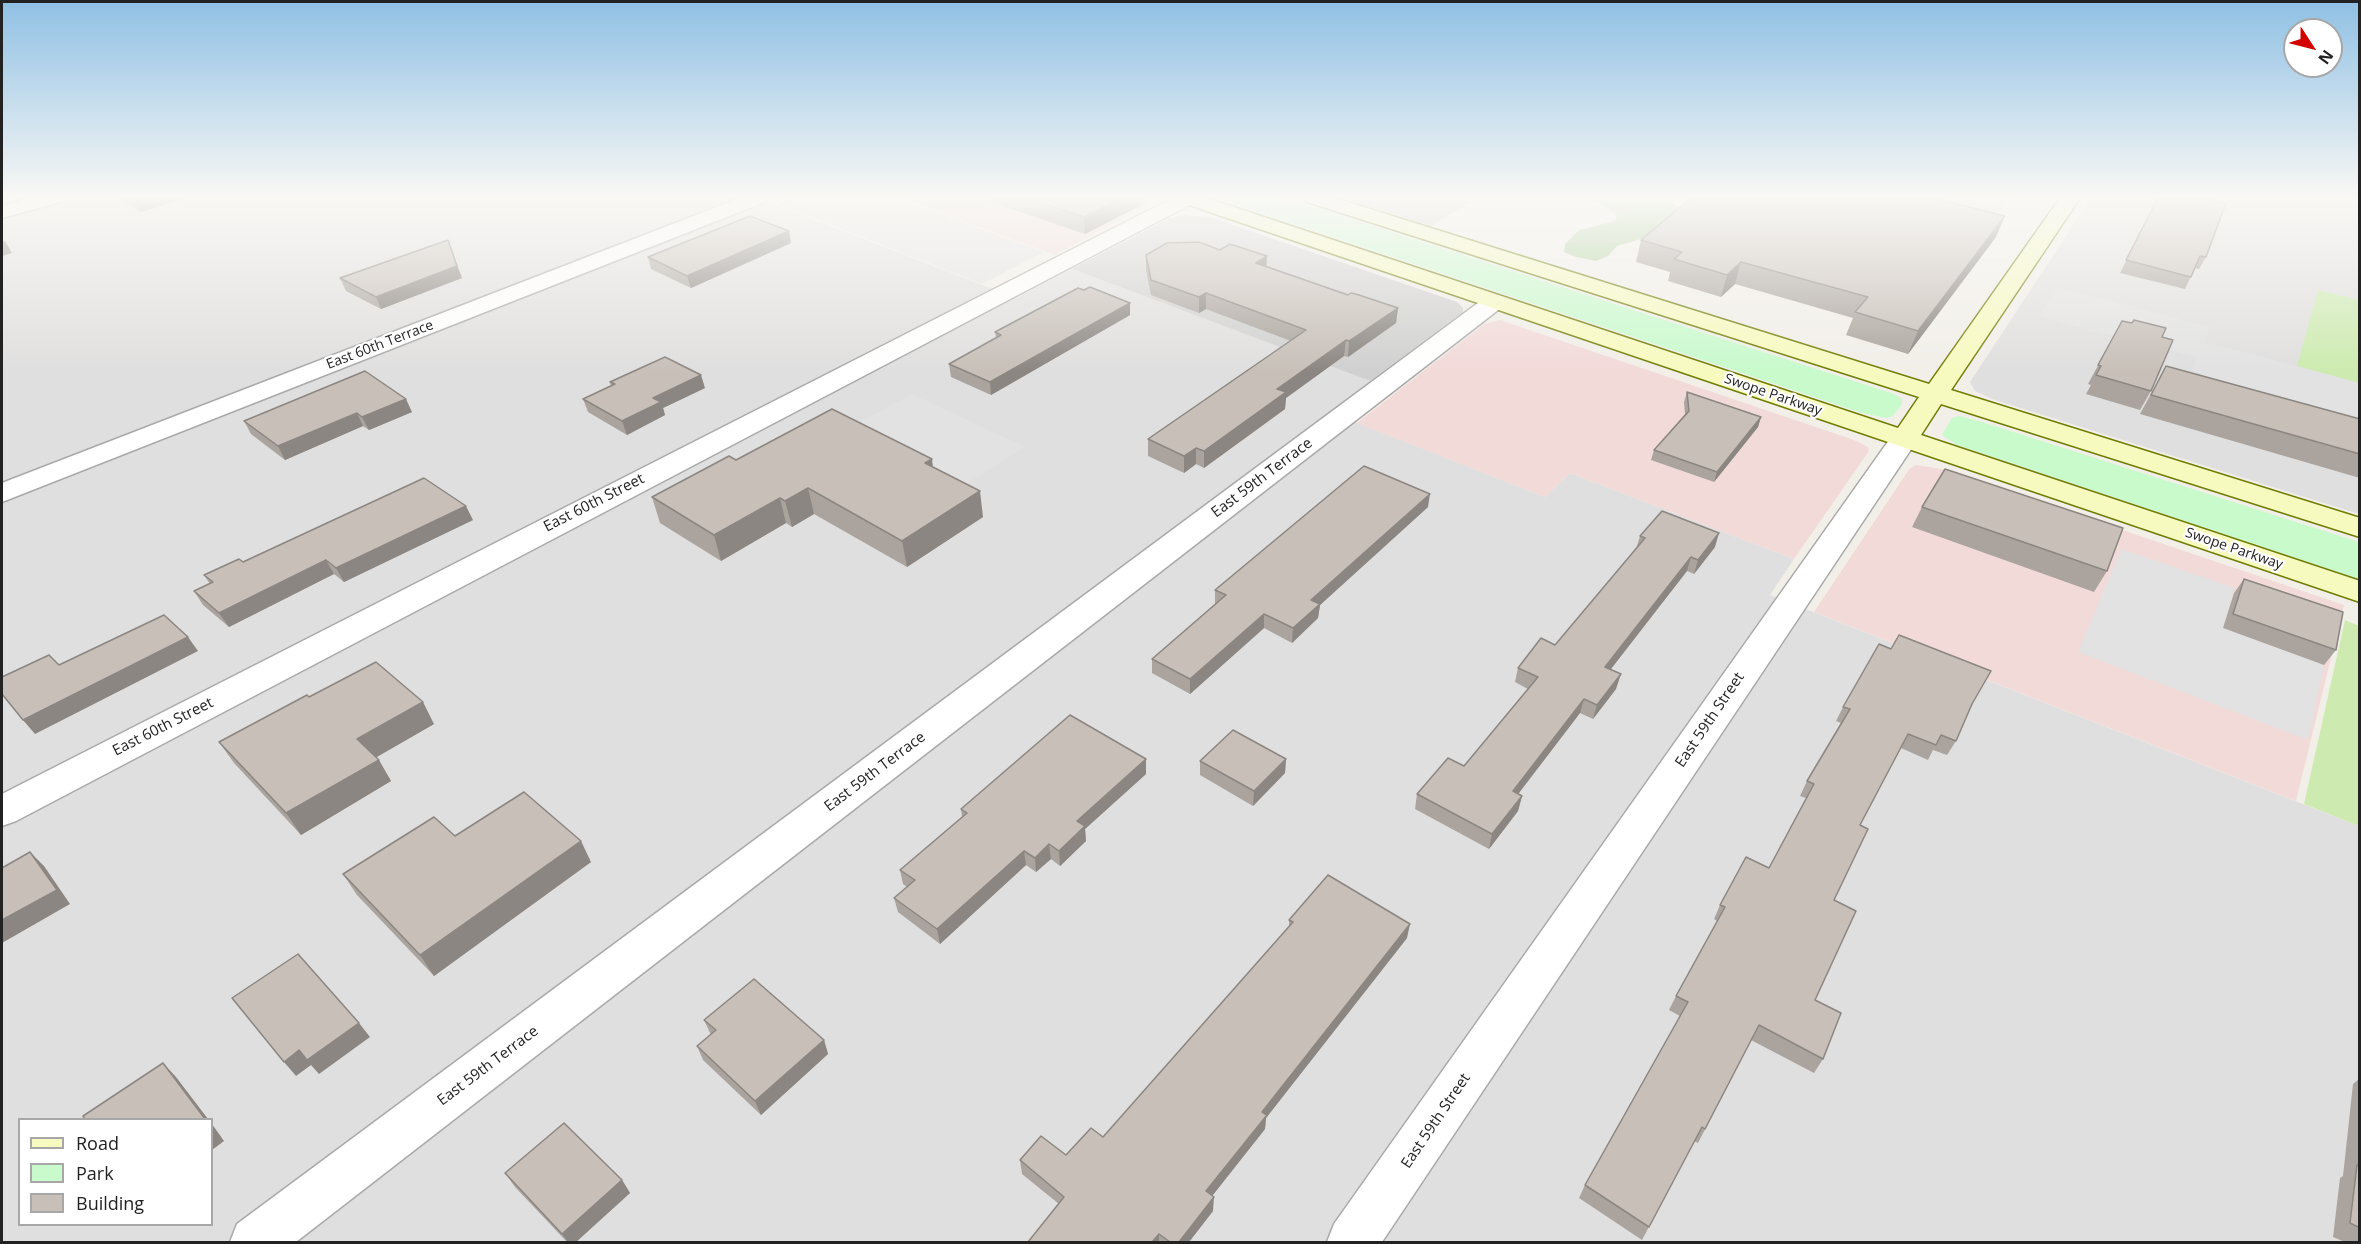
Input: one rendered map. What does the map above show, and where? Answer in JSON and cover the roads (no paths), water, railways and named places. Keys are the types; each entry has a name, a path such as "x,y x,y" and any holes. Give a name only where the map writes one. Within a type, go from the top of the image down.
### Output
{"main road":[{"name":"Swope Parkway","path":"1359,256 2360,592"},
{"path":"1498,256 2360,528"},
{"name":"East 59th Street","path":"1904,439 2030,256"}],"street":[{"name":"East 60th Terrace","path":"2,493 609,256"},
{"name":"East 60th Street","path":"2,811 1076,256"},
{"name":"East 59th Terrace","path":"255,1242 1494,302"},
{"name":"East 59th Street","path":"1352,1242 1904,439"}]}
